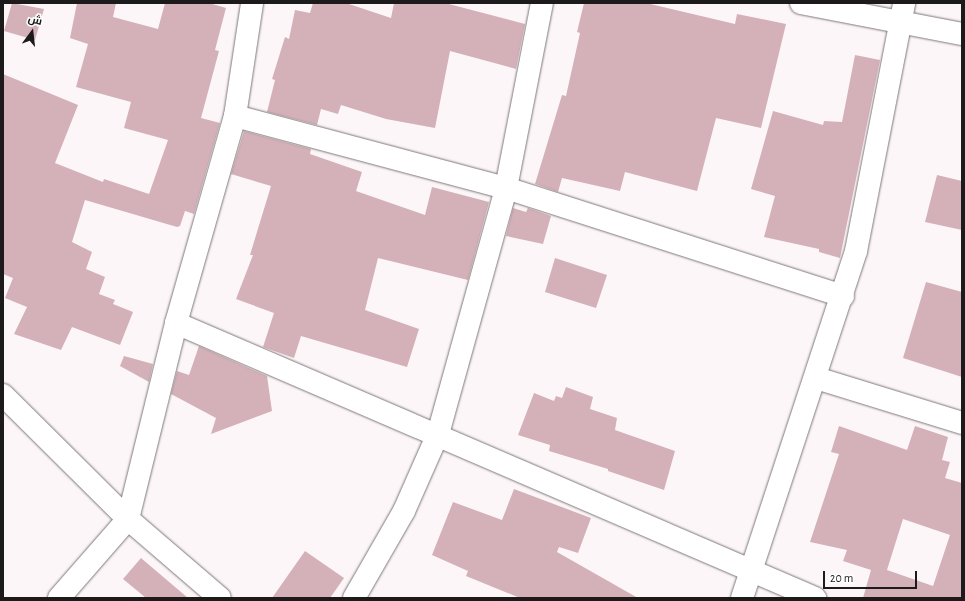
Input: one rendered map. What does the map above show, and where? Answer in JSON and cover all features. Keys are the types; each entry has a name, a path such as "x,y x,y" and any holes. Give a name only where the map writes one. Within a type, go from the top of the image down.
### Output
{"street":[{"path":"59,598 128,519 176,323 234,116 252,3"},
{"path":"354,598 404,512 438,434 506,188 542,3"},
{"path":"801,3 903,12 962,34"},
{"path":"742,598 750,569 843,296 856,251 903,12"},
{"path":"234,116 506,188 843,296"},
{"path":"176,323 438,434 815,598"},
{"path":"816,378 962,422"},
{"path":"3,395 128,519 220,598"}],"building":[{"path":"12,3 44,9 35,40 4,31"},
{"path":"77,3 116,3 113,17 158,29 165,3 209,3 226,8 215,50 219,51 201,118 220,123 194,214 185,211 180,226 177,227 85,200 72,242 92,252 86,269 105,277 99,294 115,300 113,304 133,312 120,345 72,327 61,350 14,334 27,307 5,298 13,278 3,274 3,74 78,105 55,163 103,182 104,179 149,194 168,140 124,128 131,102 76,87 88,44 70,38"},
{"path":"313,3 346,3 391,18 394,3 445,3 525,24 516,69 450,51 435,128 386,119 341,105 338,114 321,109 317,125 267,112 275,80 272,79 285,37 289,39 295,10 310,13"},
{"path":"584,3 646,3 735,24 737,14 786,24 761,128 716,118 697,191 625,172 620,191 562,178 558,192 535,184 562,95 566,96 580,33 577,32"},
{"path":"855,55 880,60 840,258 819,252 819,249 764,237 775,196 751,189 773,111 823,125 824,121 842,122"},
{"path":"244,131 311,149 310,154 362,172 356,191 425,215 432,187 489,202 468,280 378,258 365,310 419,329 407,367 301,336 294,358 263,347 274,313 236,299 253,255 250,255 271,186 231,174"},
{"path":"937,175 962,181 962,230 925,222"},
{"path":"513,208 526,212 528,208 551,216 543,244 506,236"},
{"path":"555,258 607,275 596,308 545,292"},
{"path":"926,282 962,292 962,377 903,358"},
{"path":"199,346 267,376 272,411 211,434 216,418 171,394 177,371 189,375"},
{"path":"124,356 153,364 149,382 120,366"},
{"path":"566,387 593,397 590,409 617,418 615,430 675,451 664,490 608,471 608,469 549,451 550,445 518,435 534,393 554,401 556,396 562,398"},
{"path":"839,426 907,450 915,426 948,437 942,460 950,462 945,478 962,483 962,598 863,598 871,570 843,561 847,550 810,542 839,454 831,452","holes":["903,519 950,535 933,586 887,570"]},
{"path":"514,489 591,518 578,553 559,547 557,552 638,598 520,598 466,576 468,571 432,555 453,502 502,520"},
{"path":"305,551 344,578 330,598 272,598"},
{"path":"141,558 188,598 146,598 123,579"}]}
